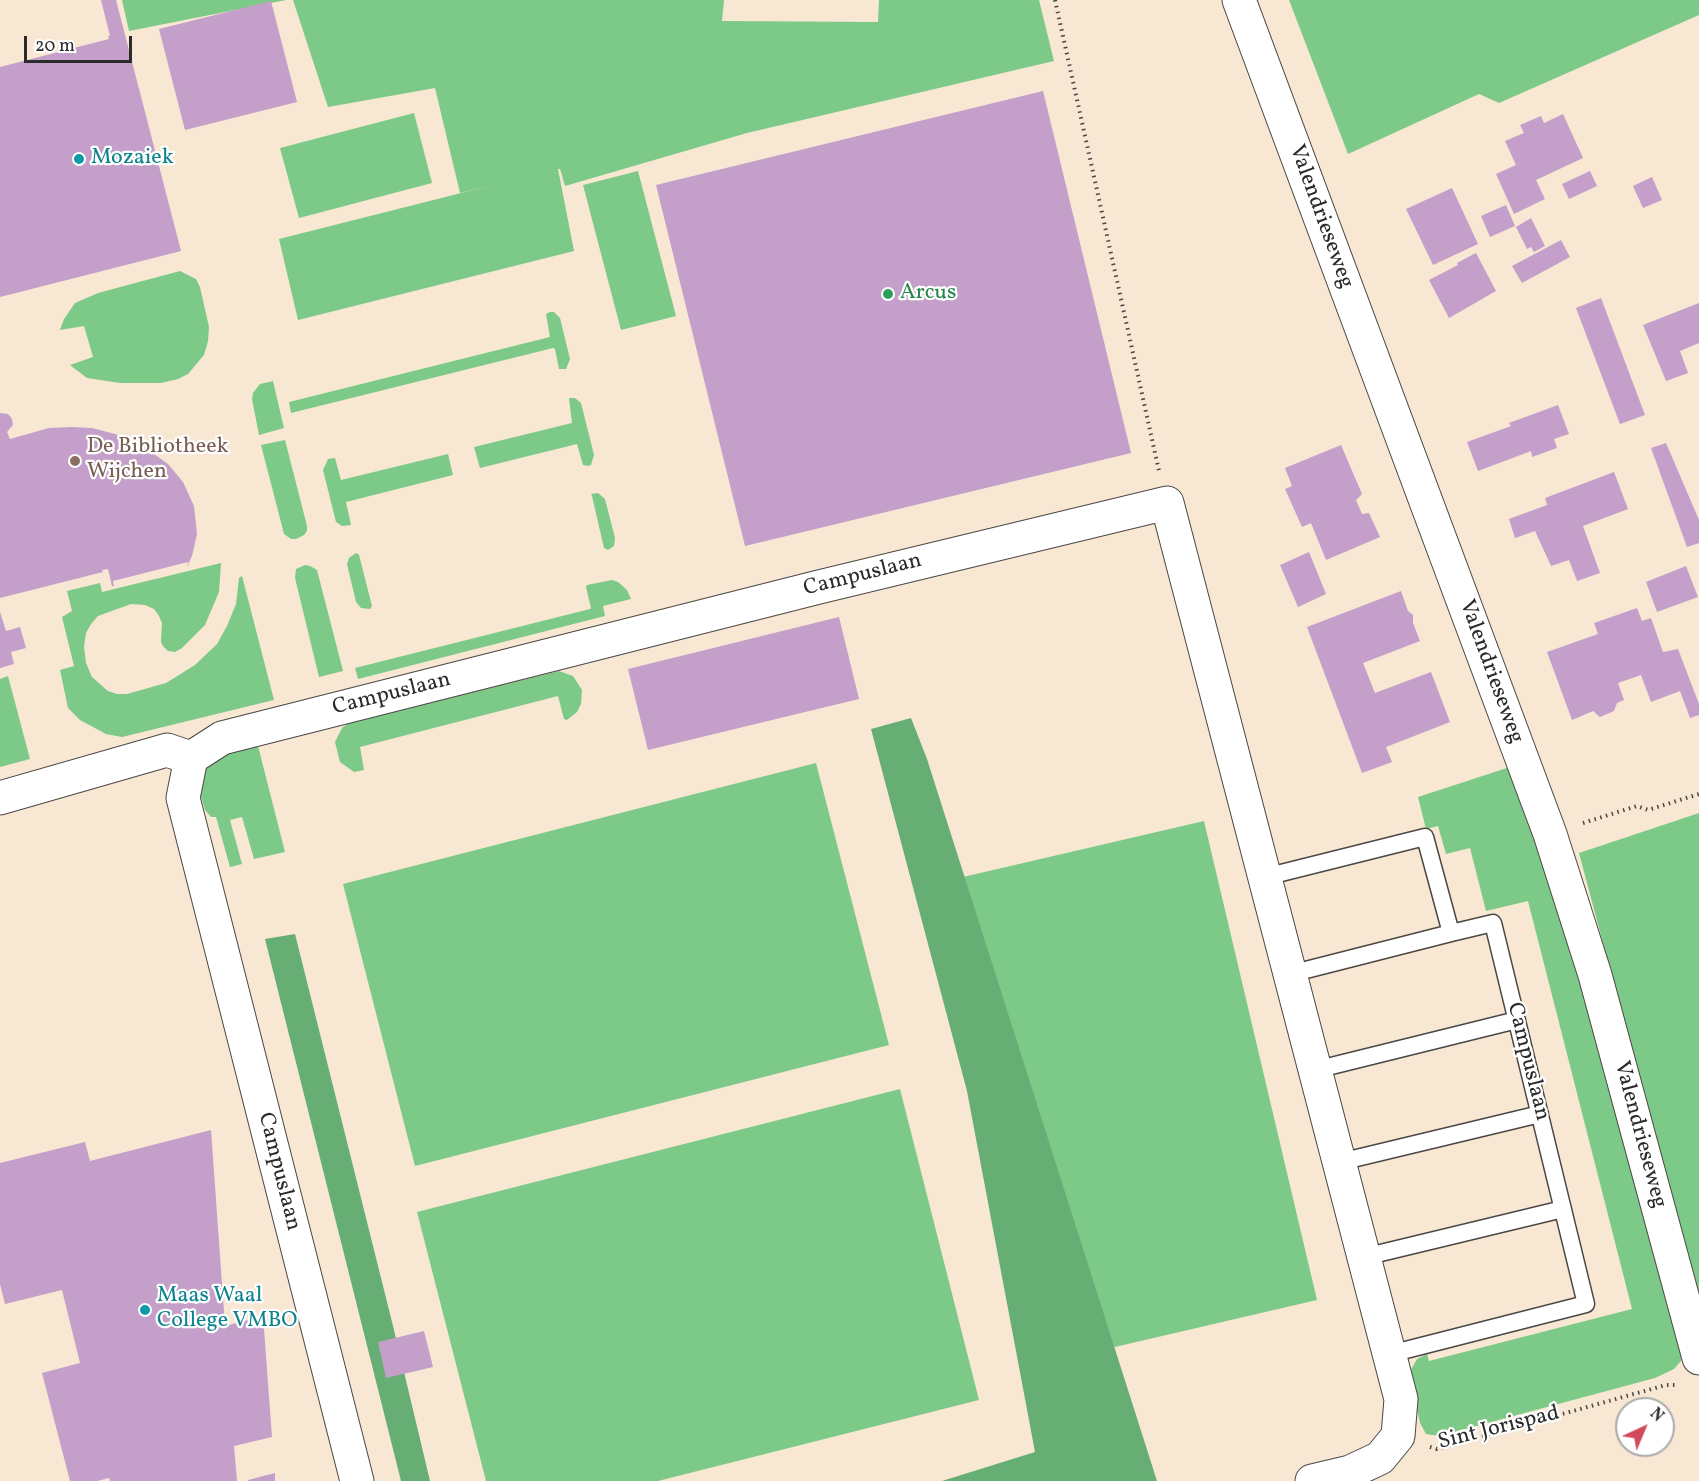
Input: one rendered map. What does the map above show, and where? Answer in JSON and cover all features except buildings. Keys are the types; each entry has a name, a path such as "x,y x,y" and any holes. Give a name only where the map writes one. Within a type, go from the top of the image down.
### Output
{"street":[{"name":"Valendrieseweg","path":"1239,0 1550,834 1598,987 1694,1371"},
{"name":"Campuslaan","path":"357,1481 183,798 191,758 222,738 819,587 1167,503"},
{"path":"1167,503 1401,1399 1398,1436 1380,1458 1350,1472 1312,1481"},
{"path":"0,798 168,750 191,758"}],"lane":[{"path":"1265,876 1425,837 1451,933 1290,974"},
{"name":"Campuslaan","path":"1390,1354 1586,1304 1493,923 1451,933"},
{"path":"1315,1070 1517,1020"},
{"path":"1340,1162 1540,1114"},
{"path":"1364,1257 1563,1209"}],"path":[{"path":"1056,0 1167,503"},
{"path":"1550,834 1637,806 1648,810 1699,794"},
{"name":"Sint Jorispad","path":"1398,1436 1437,1449 1666,1385 1694,1371"}],"green space":[{"path":"122,0 286,0 129,31"},
{"path":"293,0 724,0 722,21 878,22 879,0 1039,0 1054,61 747,133 565,186 560,169 558,169 574,251 298,320 279,239 493,185 460,193 435,88 328,107"},
{"path":"1289,0 1699,0 1699,15 1499,103 1479,94 1348,154"},
{"path":"414,113 432,183 299,218 280,148"},
{"path":"638,171 676,316 621,330 583,185"},
{"path":"180,271 196,279 209,327 204,355 188,374 161,383 120,383 87,378 70,365 93,357 84,326 60,330 64,319 75,303 98,293"},
{"path":"554,312 560,318 570,359 566,369 559,369 553,348 291,413 289,402 550,337 546,314"},
{"path":"273,381 284,428 259,435 252,399 253,393 260,384"},
{"path":"569,398 575,398 581,403 594,455 591,465 583,465 577,444 480,468 474,447 572,423"},
{"path":"285,440 307,526 304,535 296,539 291,539 284,534 261,445"},
{"path":"448,454 453,475 346,502 351,525 342,526 336,522 323,470 328,459 335,458 341,480"},
{"path":"598,493 605,499 615,538 614,546 608,550 604,548 591,494"},
{"path":"356,553 359,555 372,606 370,609 361,608 356,602 347,564 349,558"},
{"path":"221,563 219,592 205,625 182,648 175,652 168,651 161,642 162,623 154,609 145,605 131,604 98,616 91,624 86,633 84,646 86,663 92,677 108,691 117,694 127,694 166,683 195,665 217,644 236,604 239,578 242,576 274,700 122,737 106,734 80,720 68,708 60,670 74,666 62,617 72,611 67,591 100,583 102,592"},
{"path":"305,565 317,570 343,671 319,677 295,578 296,569"},
{"path":"612,580 627,590 631,599 603,606 605,616 358,679 355,668 590,609 587,585"},
{"path":"559,671 573,676 582,690 581,704 577,712 567,720 564,719 558,696 360,747 364,770 354,772 340,762 335,742 342,728 350,722"},
{"path":"8,676 30,759 0,767 0,679"},
{"path":"911,718 927,759 1157,1481 942,1481 1035,1452 967,1091 871,729"},
{"path":"258,746 285,852 254,859 242,817 230,820 242,864 230,867 216,817 211,817 205,810 200,793 201,778 208,765 218,756"},
{"path":"816,763 889,1045 415,1166 343,884"},
{"path":"1510,767 1553,886 1603,1058 1682,1356 1674,1369 1655,1378 1439,1436 1426,1434 1420,1423 1409,1373 1417,1359 1427,1354 1429,1361 1632,1309 1528,901 1486,911 1470,848 1446,854 1438,826 1426,829 1418,797"},
{"path":"1699,813 1699,1304 1579,853"},
{"path":"1204,821 1317,1300 1033,1366 920,887"},
{"path":"295,934 430,1481 401,1481 265,939"},
{"path":"900,1089 979,1400 658,1481 486,1481 417,1212"}],"place":[{"name":"Mozaiek","path":"79,159"},
{"name":"Arcus","path":"888,294"},
{"name":"De Bibliotheek Wijchen","path":"75,461"},
{"name":"Maas Waal College VMBO","path":"145,1310"}]}
